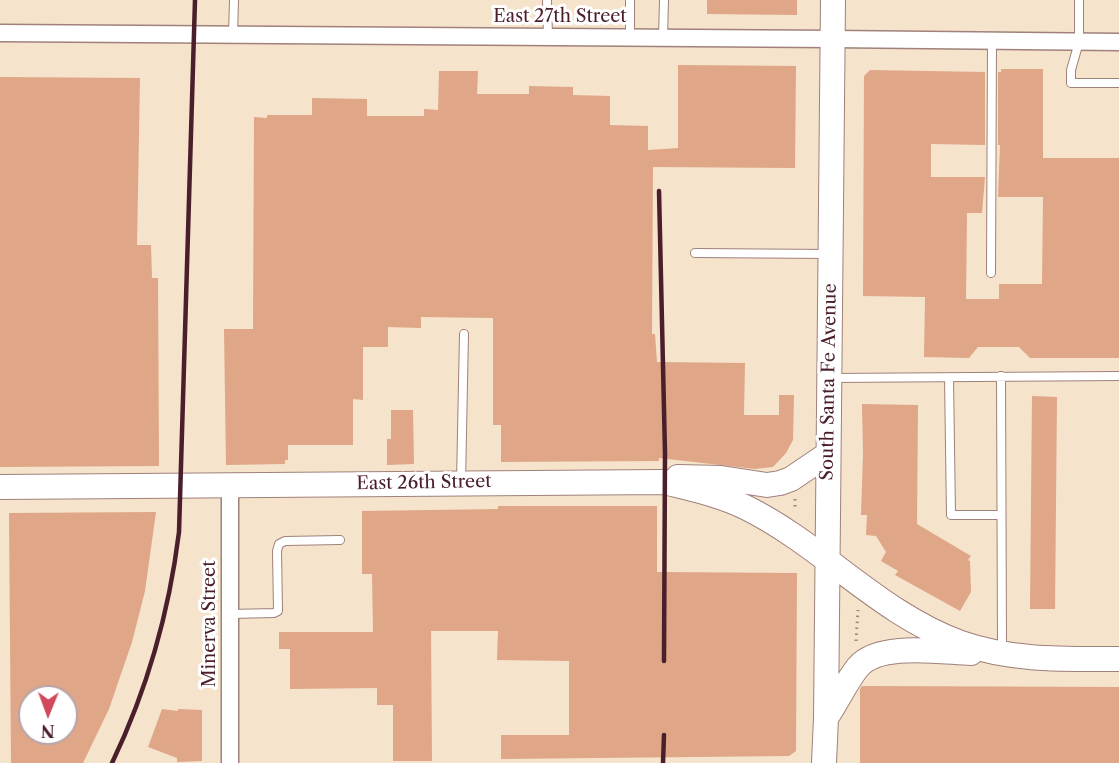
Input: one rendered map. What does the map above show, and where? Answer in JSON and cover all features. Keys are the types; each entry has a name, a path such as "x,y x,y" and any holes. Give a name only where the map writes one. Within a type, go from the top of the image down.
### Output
{"main road":[{"name":"South Santa Fe Avenue","path":"824,763 833,0"},
{"path":"630,482 664,477 693,477 721,478 767,485 791,479 828,454"},
{"name":"East 26th Street","path":"0,487 664,482 745,507 780,528 909,619 963,644 1002,654"},
{"path":"826,718 858,667 876,654 895,651 1119,659"}],"street":[{"name":"East 27th Street","path":"0,33 1119,42"},
{"name":"Minerva Street","path":"230,485 230,763"}],"lane":[{"path":"233,34 234,0"},
{"path":"547,0 548,37"},
{"path":"630,0 630,37"},
{"path":"663,37 664,0"},
{"path":"1079,0 1078,42 1071,70 1071,83 1119,83"},
{"path":"991,273 992,41"},
{"path":"695,253 830,254"},
{"path":"460,483 464,334"},
{"path":"1001,376 1002,654"},
{"path":"829,378 1119,376"},
{"path":"949,377 951,515 1000,515"},
{"path":"230,614 278,611 277,551 279,544 285,541 340,540"}],"path":[{"path":"856,644 855,615 858,610"}],"building":[{"path":"707,0 797,0 797,15 707,14"},
{"path":"678,65 796,66 795,168 653,167 652,334 655,334 657,362 745,363 744,415 779,415 779,395 794,395 793,440 786,453 773,467 755,469 659,458 659,461 501,462 501,425 493,425 493,318 421,317 421,328 388,327 388,347 363,347 363,400 353,399 353,445 288,445 288,460 285,460 285,464 226,465 224,329 253,329 254,117 312,115 312,98 367,99 367,116 424,116 424,109 438,110 439,71 478,71 477,94 529,94 529,86 573,87 573,95 610,96 610,125 648,126 648,150 678,148"},
{"path":"1001,69 1043,69 1043,158 1119,158 1119,358 1030,358 1019,347 978,347 969,358 924,357 925,297 863,296 864,76 870,70 985,72 985,145 931,144 931,177 985,177 982,213 967,213 966,299 999,299 999,284 1042,284 1043,197 998,197 1000,145 998,145 998,72 1001,72"},
{"path":"0,77 140,78 137,245 151,245 152,278 158,278 159,466 0,467"},
{"path":"1032,396 1057,397 1055,609 1030,609"},
{"path":"862,404 918,405 917,524 971,556 968,560 970,561 971,592 960,611 895,575 898,571 881,561 886,552 876,536 866,535 867,515 861,515"},
{"path":"391,410 413,410 414,464 387,465 387,439 391,439"},
{"path":"498,506 657,506 657,572 797,573 796,751 789,756 501,759 501,735 569,735 569,661 497,660 498,631 431,631 432,761 393,761 393,705 377,705 377,688 290,689 290,649 279,649 279,632 373,632 372,574 362,574 362,511 498,509"},
{"path":"156,512 145,591 132,642 109,709 83,763 11,763 9,513"},
{"path":"862,686 1119,687 1119,763 860,763 860,689"},
{"path":"162,709 202,710 202,761 177,762 177,758 148,747"}],"railway":[{"path":"112,763 136,708 155,650 169,592 179,532 195,0"},
{"path":"659,191 665,453 664,661"},
{"path":"663,763 664,735"}]}
